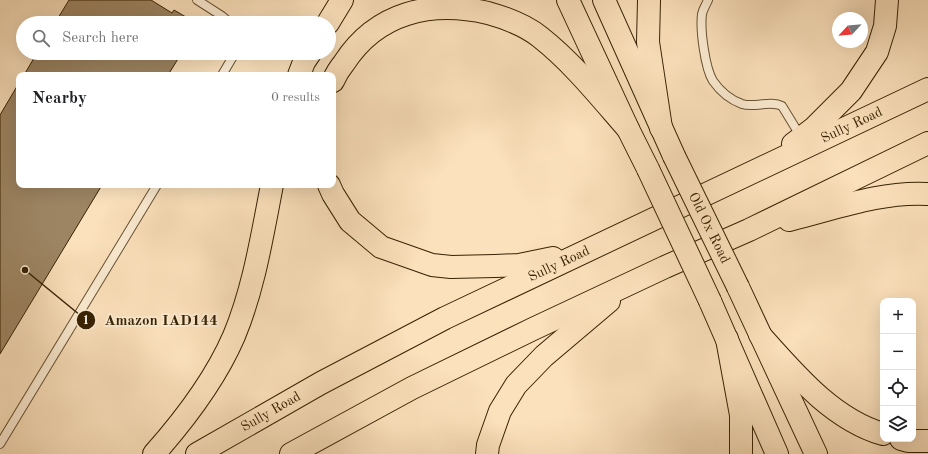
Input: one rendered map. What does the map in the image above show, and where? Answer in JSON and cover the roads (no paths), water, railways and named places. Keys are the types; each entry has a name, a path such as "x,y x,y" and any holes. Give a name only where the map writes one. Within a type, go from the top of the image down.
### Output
{"main road":[{"path":"332,16 342,0"},
{"name":"Old Ox Road","path":"568,0 710,301 777,454"},
{"name":"Old Ox Road","path":"604,0 674,156 738,287 816,454"},
{"path":"649,0 648,42 661,128"},
{"path":"746,176 802,138 851,91 877,52 885,26 887,0"},
{"path":"336,76 354,48 373,30 389,21 420,9 448,7 473,9 506,18 539,36 567,60 628,129"},
{"path":"300,72 305,60"},
{"name":"Sully Road","path":"197,454 322,383 445,318 928,89"},
{"path":"290,454 412,388 630,283 749,230 928,142"},
{"path":"154,454 198,400 216,370 234,335 256,267 271,188"},
{"path":"330,188 350,221 380,246 432,265 451,267 519,265 558,257 596,246"},
{"path":"749,230 878,197 911,193 928,194"},
{"path":"487,454 488,445 500,411 516,385 544,356 630,283"},
{"path":"760,335 797,376 843,416 880,433"},
{"path":"727,339 741,414 741,454"},
{"path":"916,441 928,441"}],"lane":[{"path":"197,0 222,16"},
{"path":"708,0 703,10 702,28 704,51 713,81 729,97 740,103 751,105 773,104 782,106 802,138"},
{"path":"224,72 231,60"},
{"path":"0,444 155,188"}],"place":[{"name":"Amazon IAD144","path":"25,270"}]}
